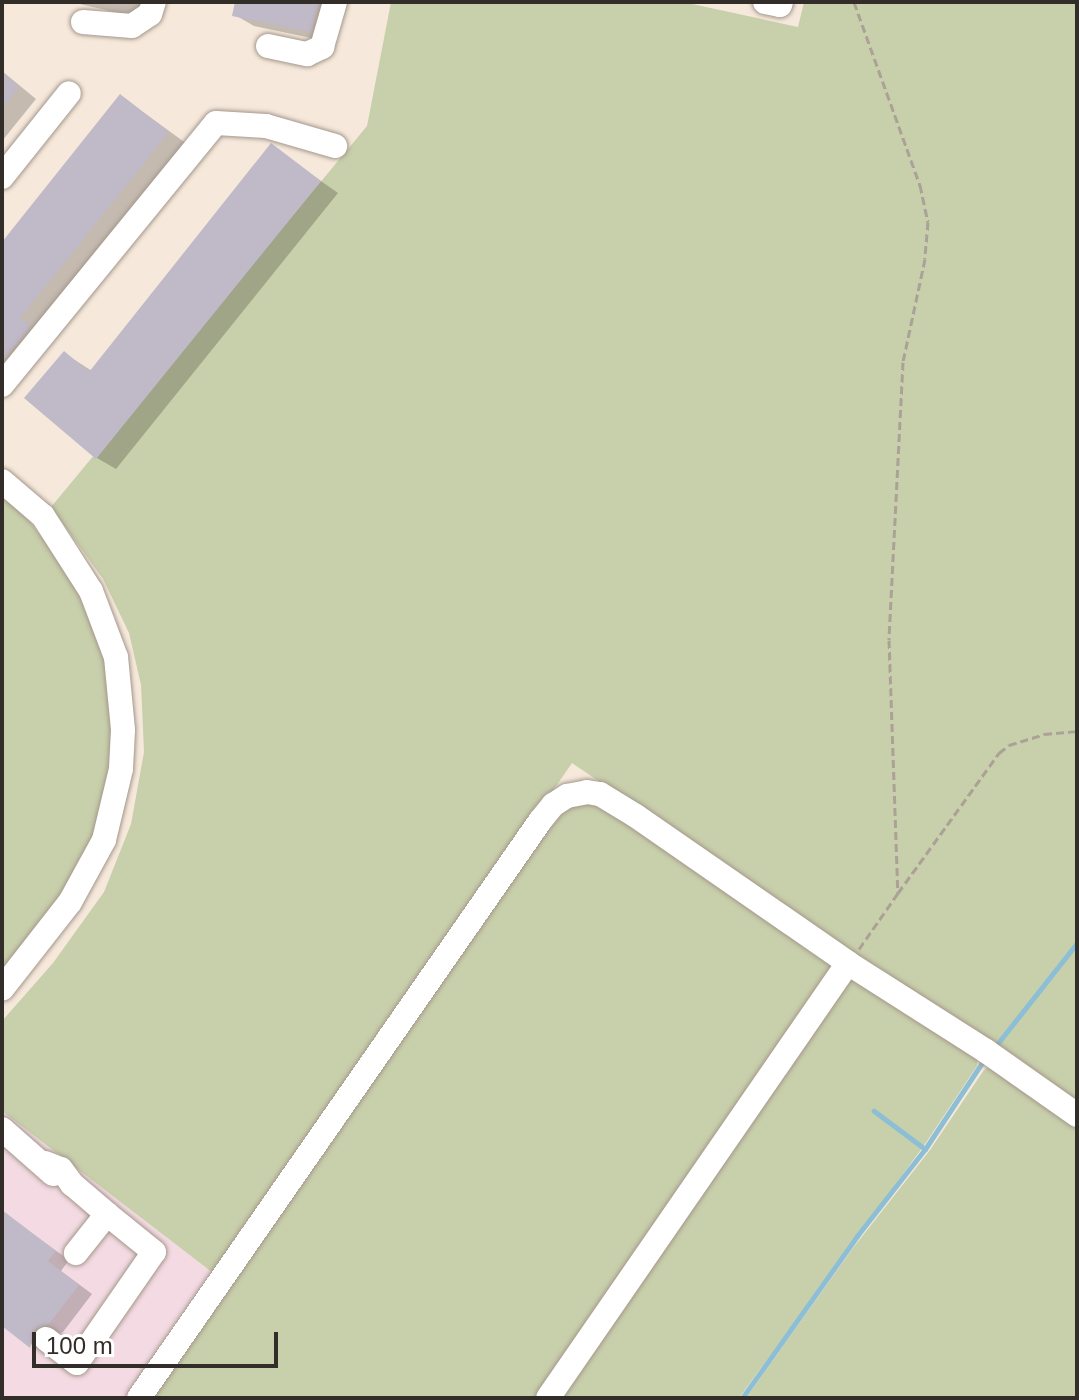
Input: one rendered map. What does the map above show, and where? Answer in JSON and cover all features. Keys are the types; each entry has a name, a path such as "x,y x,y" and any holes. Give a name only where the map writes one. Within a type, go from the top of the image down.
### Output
{"street":[{"path":"83,22 132,26 150,14 154,2"},
{"path":"268,46 307,54 322,47 335,2"},
{"path":"765,2 780,5 781,2"},
{"path":"2,177 69,93"},
{"path":"2,385 216,123 266,126 335,146"},
{"path":"2,481 43,516 91,591 116,657 123,730 121,769 104,840 91,869 46,935 2,989"},
{"path":"139,1398 540,821 553,805 567,796 587,792 600,794 624,809 1077,1115"},
{"path":"548,1398 851,960"},
{"path":"2,1129 45,1163 56,1179 72,1184 154,1252 77,1363 46,1339"},
{"path":"76,1253 107,1214"}],"path":[{"path":"854,2 920,185 928,222 925,259 903,362 889,640 898,893"},
{"path":"851,960 999,753 1009,745 1044,734 1077,731"}],"shaded area":[{"path":"2,1111 217,1276 131,1398 2,1398"}],"green space":[{"path":"391,2 683,2 798,27 804,2 1077,2 1077,1107 572,763 217,1276 2,1111 2,1021 53,963 104,892 131,824 144,752 141,685 129,633 103,579 51,507 367,126"},
{"path":"2,496 27,518 74,579 108,666 114,704 111,768 101,818 65,897 2,975"},
{"path":"592,798 823,950 833,968 542,1398 147,1398 555,809"},
{"path":"852,979 978,1053 977,1066 925,1144 739,1398 551,1398 844,981"},
{"path":"993,1064 1077,1121 1077,1398 746,1398 853,1248 930,1150 984,1070"}],"building":[{"path":"235,2 319,2 311,32 232,16"},
{"path":"2,73 19,87 2,108"},
{"path":"120,94 169,132 20,318 31,326 2,361 2,242"},
{"path":"271,143 321,181 96,459 24,398 64,351 89,372"},
{"path":"2,1210 56,1251 48,1261 79,1285 49,1324 34,1330 30,1348 2,1326"}],"waterway":[{"path":"994,1048 1077,943"},
{"path":"925,1149 983,1061"},
{"path":"742,1398 857,1236 925,1149 874,1111"}]}
